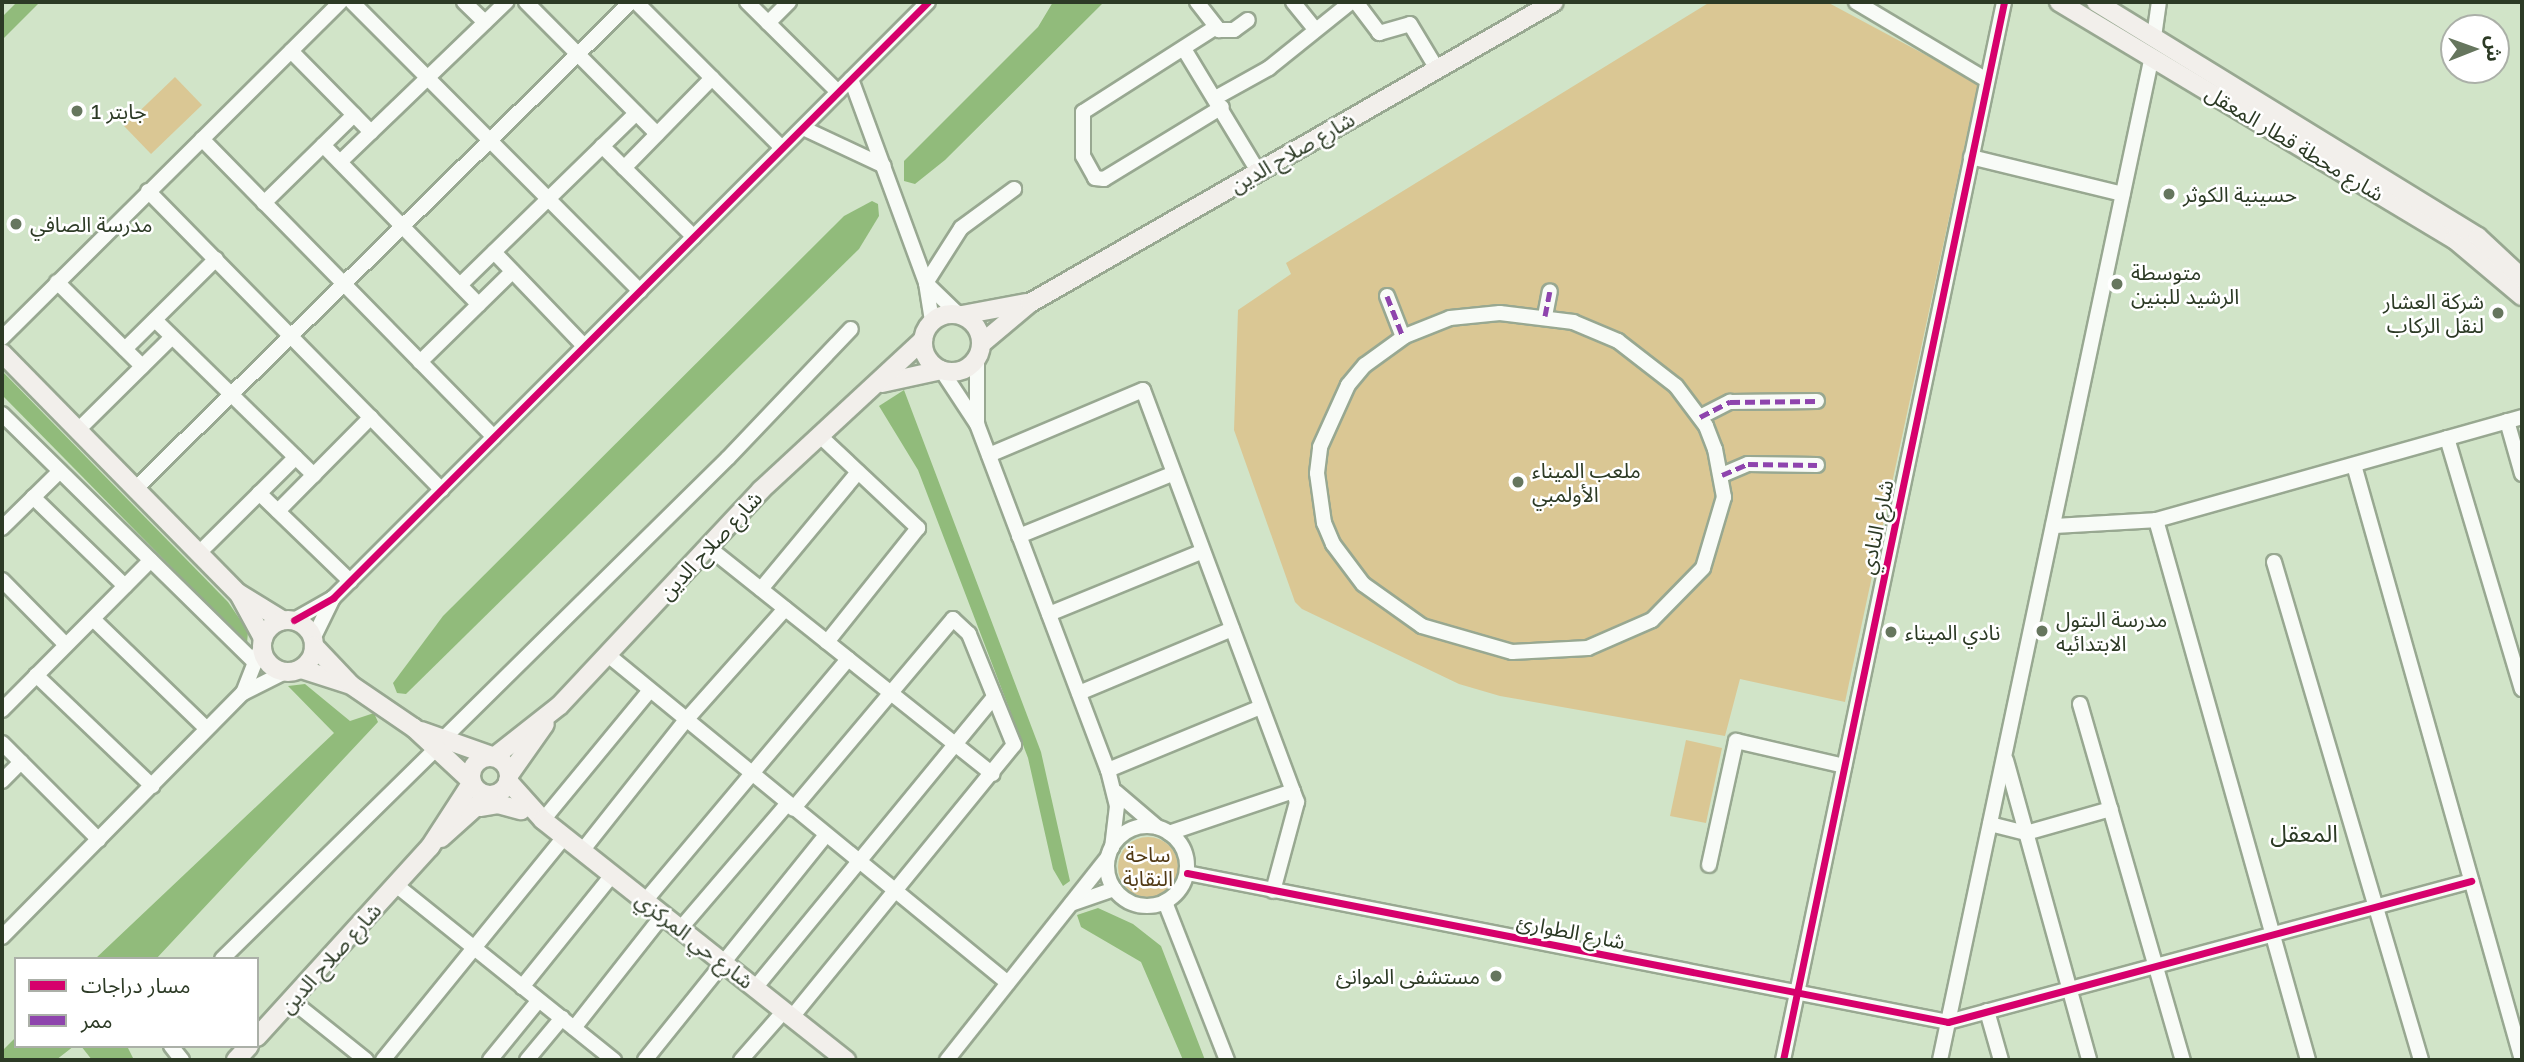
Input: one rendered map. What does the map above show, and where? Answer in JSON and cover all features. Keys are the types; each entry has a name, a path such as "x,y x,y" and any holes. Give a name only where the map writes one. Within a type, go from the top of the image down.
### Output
{"main road":[{"name":"شارع صلاح الدين","path":"979,351 1030,303 1554,2"},
{"name":"شارع محطة قطار المعقل","path":"2059,2 2454,239 2522,296"},
{"name":"شارع محطة قطار المعقل","path":"2096,2 2478,237 2522,278"},
{"name":"شارع صلاح الدين","path":"960,315 1030,303"},
{"path":"960,315 976,326 979,351 962,371 941,370 927,358 923,340 932,322 960,315"},
{"name":"شارع صلاح الدين","path":"259,1035 430,847 500,786 529,737 708,547 819,435 923,340"},
{"path":"2,353 238,593 306,627 314,643 351,685 414,729 442,745 493,757 503,762 500,786 472,782 442,745"},
{"name":"شارع صلاح الدين","path":"866,390 941,370"},
{"path":"238,593 259,649 268,664 351,685"},
{"path":"259,649 288,620"},
{"path":"292,671 311,659 314,643"},
{"name":"شارع صلاح الدين","path":"430,847 472,782 473,766 529,737"},
{"path":"442,745 489,744 529,737 525,782 533,814 498,804 474,810"},
{"path":"442,745 452,777 454,810"},
{"name":"شارع حي المركزي","path":"500,786 845,1060"}],"street":[{"path":"2,338 340,2"},
{"path":"352,2 640,291"},
{"path":"465,2 485,22"},
{"path":"340,162 506,2"},
{"path":"526,2 657,134"},
{"path":"135,489 634,2 782,148"},
{"path":"747,2 838,92"},
{"path":"768,23 789,2"},
{"path":"288,620 333,598 927,2"},
{"path":"1197,2 1216,27 1227,32 1248,20"},
{"path":"1293,2 1315,29"},
{"path":"1216,27 1083,112 1083,156 1095,178 1104,179 1219,102 1354,2 1379,33 1405,23 1414,27 1437,69"},
{"path":"1856,2 1987,80"},
{"name":"شارع النادي","path":"1783,1060 2004,2"},
{"path":"2154,37 2159,2"},
{"path":"1184,49 1219,102 1258,172"},
{"path":"291,51 371,132"},
{"path":"1940,1060 2152,56"},
{"path":"624,168 712,78"},
{"path":"851,79 926,283 932,322"},
{"path":"460,285 636,113"},
{"path":"264,203 354,115"},
{"path":"803,128 884,166"},
{"path":"202,139 494,437"},
{"path":"323,145 479,305"},
{"path":"602,146 694,237"},
{"path":"1971,157 2123,194"},
{"path":"926,283 961,228 1014,189"},
{"path":"148,191 442,489"},
{"path":"494,252 584,346"},
{"path":"125,349 216,259"},
{"path":"420,362 512,272"},
{"path":"57,282 142,366"},
{"path":"926,283 960,315"},
{"path":"1545,316 1550,290"},
{"path":"1387,296 1403,337"},
{"path":"1474,314 1545,316 1618,341 1676,386 1700,417 1722,475 1719,522 1703,568 1672,605 1633,631 1588,648 1537,653 1489,648 1422,626 1382,601 1348,566 1324,523 1318,486 1320,447 1336,405 1365,365 1403,337 1450,318 1474,314"},
{"path":"155,320 314,475"},
{"path":"224,957 442,745 728,458 851,329"},
{"path":"78,430 172,337"},
{"path":"977,424 979,351"},
{"path":"941,370 977,424 1116,792 1110,853 1114,889 1132,903 1165,902 1183,885 1186,873 1184,850 1116,792"},
{"path":"989,455 1143,390 1297,802 1273,891"},
{"path":"1700,417 1730,402 1817,401"},
{"path":"2,414 151,560 259,649 243,693"},
{"path":"278,511 371,417"},
{"path":"2053,526 2156,520 2522,417"},
{"path":"2507,421 2522,474"},
{"path":"819,435 918,528 827,642"},
{"path":"2447,438 2522,689"},
{"path":"199,553 296,457"},
{"path":"1722,475 1748,464 1817,465"},
{"path":"2354,464 2522,1060"},
{"path":"2,527 60,471"},
{"path":"761,589 858,472"},
{"path":"1019,536 1174,473"},
{"path":"259,493 350,581"},
{"path":"33,497 125,586"},
{"path":"2156,520 2308,1060"},
{"path":"708,547 992,774"},
{"path":"1049,614 1203,551"},
{"path":"5,700 36,675 151,560"},
{"path":"2274,562 2379,906 2421,1060"},
{"path":"2,580 66,645"},
{"path":"314,643 333,598"},
{"path":"582,851 686,720 785,608"},
{"path":"93,619 207,729"},
{"path":"680,929 891,694 953,619 969,634 1014,745 895,892 788,1014 741,1060"},
{"path":"1079,694 1232,629"},
{"path":"608,655 859,864 1008,983"},
{"path":"645,901 848,659"},
{"path":"4,931 243,693 292,671"},
{"path":"36,675 152,786"},
{"path":"533,814 650,690"},
{"path":"755,988 995,697"},
{"path":"2080,704 2183,1060"},
{"path":"1108,770 1261,707"},
{"path":"1709,865 1736,741 1844,766"},
{"path":"2,743 99,839"},
{"path":"2004,756 2089,1060"},
{"path":"2,781 21,762"},
{"path":"947,1060 1131,830 1163,830 1293,791"},
{"path":"1990,824 2026,833 2110,809"},
{"path":"645,1060 725,964 825,836"},
{"path":"383,1060 564,837"},
{"name":"شارع الطوارئ","path":"1186,873 1948,1022"},
{"path":"523,987 612,875"},
{"path":"1948,1022 2471,881"},
{"path":"396,885 614,1060"},
{"path":"1069,905 1114,889"},
{"path":"1165,902 1227,1060"},
{"path":"573,1028 663,915"},
{"path":"291,1000 366,1060"},
{"path":"490,1060 538,1000"},
{"path":"1987,1012 2001,1060"},
{"path":"527,1060 562,1018"}],"green space":[{"path":"1710,2 1827,2 1978,83 1845,702 1740,679 1725,736 1500,696 1459,684 1302,609 1295,602 1234,430 1238,310 1291,274 1286,263"},
{"path":"175,77 202,105 151,154 124,126"},
{"path":"1686,740 1722,748 1706,823 1670,816"},
{"name":"ساحة النقابة","path":"1142,837 1154,837 1173,850 1178,867 1176,879 1165,892 1154,897 1142,897 1123,884 1118,873 1118,861 1131,842"}],"shaded area":[{"path":"17,2 40,2 2,40 2,17"},
{"path":"1053,2 1104,2 945,160 915,184 904,181 904,161 1038,27"},
{"path":"872,201 878,204 879,216 859,249 406,694 397,693 393,683 443,616 844,216"},
{"path":"2,371 228,602 248,631 247,644 2,395"},
{"path":"904,390 1041,752 1070,881 1063,886 1053,869 1028,758 918,470 879,406"},
{"path":"305,684 350,721 374,713 378,722 158,957 97,957 334,733 288,686"},
{"path":"1098,908 1133,924 1161,946 1205,1060 1183,1060 1141,962 1081,927 1077,915"},
{"path":"14,1039 14,1048 71,1048 56,1060 2,1060 2,1051"},
{"path":"83,1048 128,1048 134,1060 92,1060"}],"marked path":[{"path":"1545,316 1550,291"},
{"path":"1387,296 1403,337"},
{"path":"1700,417 1730,402 1817,401"},
{"path":"1722,475 1748,464 1817,465"}],"cycle path":[{"path":"294,620 333,598 928,2"},
{"path":"1783,1060 2004,2"},
{"path":"1187,873 1948,1022 2471,881"}],"place":[{"name":"جابتر 1","path":"77,111"},
{"name":"حسينية الكوثر","path":"2169,194"},
{"name":"مدرسة الصافي","path":"16,224"},
{"name":"متوسطة الرشيد للبنين","path":"2117,284"},
{"name":"شركة العشار لنقل الركاب","path":"2498,313"},
{"name":"ملعب الميناء الأولمبي","path":"1518,482"},
{"name":"مدرسة البتول الابتدائيه","path":"2042,631"},
{"name":"نادي الميناء","path":"1891,632"},
{"name":"مستشفى الموانئ","path":"1496,976"}],"district":[{"name":"المعقل","path":"2304,833"}]}
